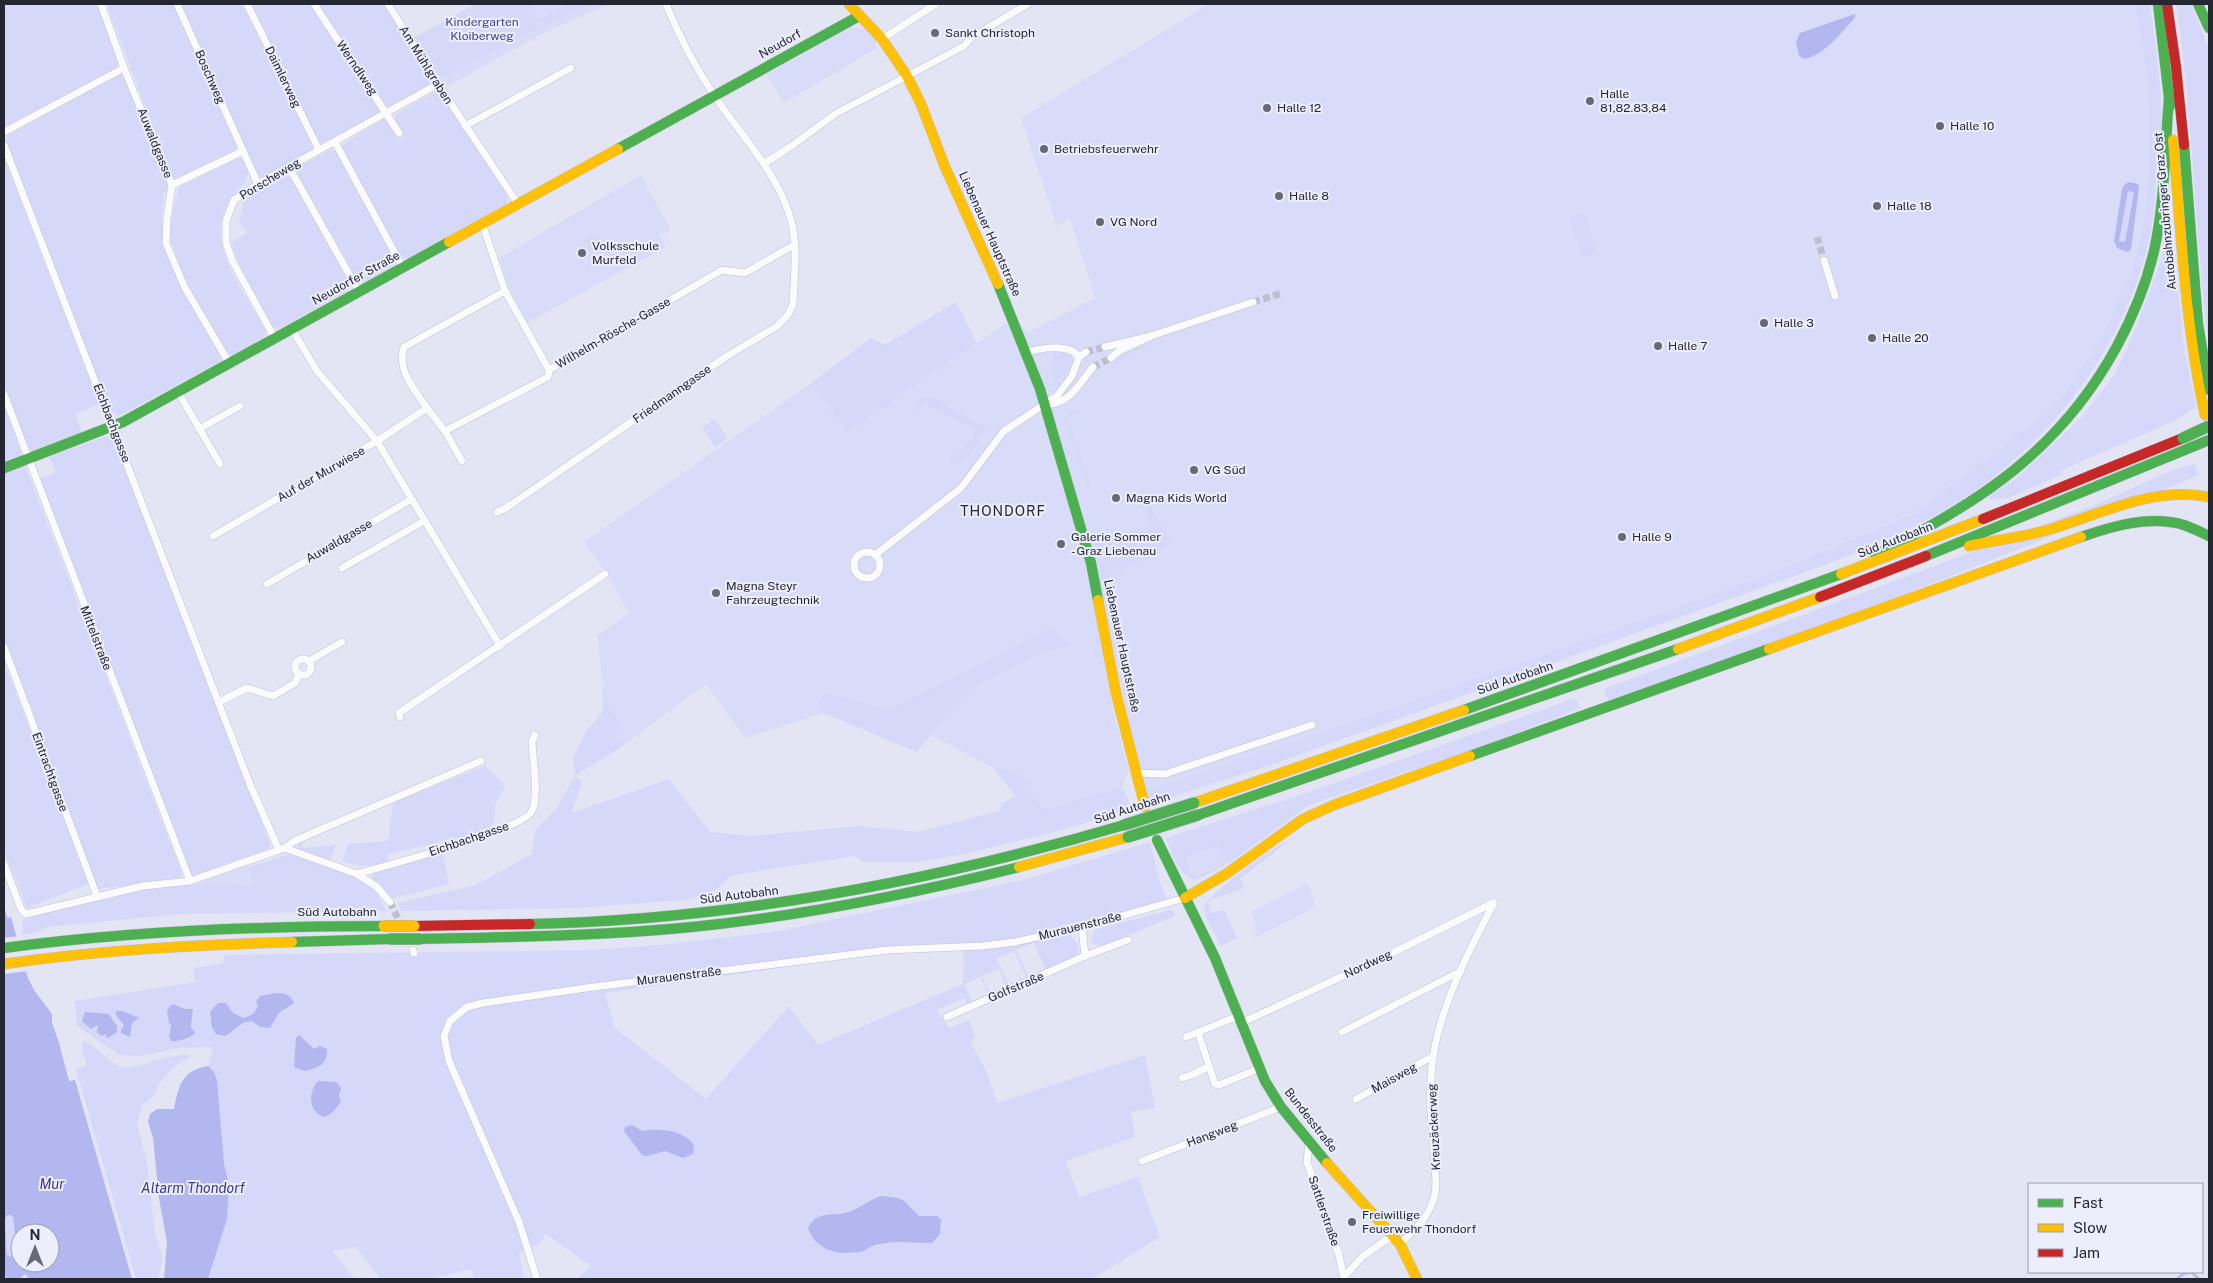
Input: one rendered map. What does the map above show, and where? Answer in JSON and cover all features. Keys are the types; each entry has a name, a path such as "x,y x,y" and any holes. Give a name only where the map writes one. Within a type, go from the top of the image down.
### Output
{"main road":[{"name":"Liebenauer Hauptstraße","path":"849,4 882,39 907,76 921,104 945,167 992,268 1026,353 1045,405 1091,563 1116,693 1144,807"},
{"name":"Autobahnzubringer Graz Ost","path":"2158,4 2169,97 2187,311 2194,371 2205,415"},
{"name":"Autobahnzubringer Graz Ost","path":"2167,4 2182,134 2196,310 2204,371 2209,390"},
{"path":"2198,4 2209,28"},
{"name":"Neudorf","path":"715,96 859,16"},
{"name":"Neudorfer Straße","path":"4,468 113,427 715,96"},
{"path":"1847,574 1866,559 1940,521 2009,475 2056,433 2083,400 2123,336 2148,273 2163,194 2169,97"},
{"name":"Süd Autobahn","path":"4,948 157,931 301,926 507,925 648,918 794,901 956,871 1063,844 1194,803 1544,683 1847,574 2042,498 2209,426"},
{"name":"Süd Autobahn","path":"4,964 161,946 568,936 667,930 859,904 957,883 1032,865 1198,815 1676,649 1939,552 2209,440"},
{"path":"1939,552 2050,530 2160,494 2180,492 2199,493 2209,496"},
{"path":"1157,840 1185,898 1226,874 1303,819 1334,805 1979,573 2123,523 2163,522 2183,526 2209,536"},
{"name":"Bundesstraße","path":"1185,898 1196,916 1216,958 1260,1068 1281,1107 1309,1143 1396,1240 1417,1279"}],"street":[{"name":"Auwaldgasse","path":"101,4 124,68 172,185 167,218 166,243 184,286 229,363"},
{"name":"Boschweg","path":"177,4 258,184"},
{"name":"Daimlerweg","path":"247,4 319,150"},
{"name":"Werndlweg","path":"314,4 399,133"},
{"name":"Am Mühlgraben","path":"388,4 465,126 518,204"},
{"path":"666,4 676,28 715,96 765,163 783,196 792,222 794,245"},
{"path":"882,39 936,4"},
{"path":"765,163 793,145 834,114 964,46 972,37 1028,4"},
{"path":"4,132 124,68"},
{"path":"465,126 571,68"},
{"name":"Porscheweg","path":"275,339 232,260 226,243 226,222 234,200 258,184 438,84"},
{"path":"335,142 403,268"},
{"name":"Eichbachgasse","path":"4,145 252,787 282,849"},
{"path":"172,185 243,152"},
{"path":"289,167 359,292"},
{"name":"Wilhelm-Rösche-Gasse","path":"482,224 505,291 550,370 722,270 744,273 794,245"},
{"name":"Friedmanngasse","path":"497,512 506,508 602,444 727,356 776,327 788,315 793,304 794,245"},
{"path":"1824,260 1834,296"},
{"path":"462,461 446,431 427,408 404,373 402,359 404,347 505,291"},
{"path":"1105,347 1151,336 1253,302"},
{"path":"292,330 317,371 377,441 500,646"},
{"path":"1111,358 1119,351 1147,340 1151,336"},
{"path":"1026,353 1050,347 1075,352 1079,357"},
{"path":"875,555 958,491 1001,434 1045,405 1066,386 1075,372 1079,357 1086,352"},
{"path":"1045,405 1060,403 1070,397 1093,367"},
{"path":"446,431 548,377 550,370"},
{"path":"178,392 220,464"},
{"name":"Mittelstraße","path":"4,394 27,459 190,881"},
{"path":"199,429 240,406"},
{"name":"Auf der Murwiese","path":"214,536 377,441 427,408"},
{"name":"Auwaldgasse","path":"267,584 412,499"},
{"name":"Auwaldgasse","path":"342,568 424,521"},
{"path":"400,717 399,713 605,574"},
{"path":"309,661 310,670 306,674 299,674 295,670 296,662 301,659 309,661 342,642"},
{"name":"Eintrachtgasse","path":"4,647 96,896"},
{"path":"219,702 247,688 273,696 295,683 299,674"},
{"path":"1136,773 1165,774 1312,725"},
{"name":"Eichbachgasse","path":"357,874 494,833 526,818 532,811 535,796 532,742 535,735"},
{"path":"4,864 20,909 26,914 143,886 190,881 282,849 294,841 482,761"},
{"path":"282,849 357,874 377,888 390,902"},
{"name":"Murauenstraße","path":"537,1279 519,1222 444,1046 444,1036 450,1021 467,1007 586,988 879,951 982,946 1015,942 1082,927 1185,898"},
{"name":"Kreuzäckerweg","path":"1344,1278 1363,1256 1396,1240 1425,1219 1436,1191 1430,1099 1433,1056 1440,1028 1461,971 1494,903"},
{"name":"Nordweg","path":"1186,1037 1240,1019 1378,960 1494,903"},
{"path":"1082,927 1085,956"},
{"name":"Golfstraße","path":"947,1017 1085,956 1128,940"},
{"path":"1342,1032 1461,971"},
{"path":"1198,1032 1214,1084 1219,1085 1260,1068"},
{"name":"Maisweg","path":"1356,1099 1433,1056"},
{"path":"1182,1078 1208,1067"},
{"name":"Hangweg","path":"1142,1162 1281,1107"},
{"name":"Sattlerstraße","path":"1309,1143 1307,1162 1339,1255 1344,1278"}],"shaded area":[{"name":"Kindergarten Kloiberweg","path":"476,4 609,4 548,31 446,87 414,38"},
{"path":"1209,4 2135,4 2148,82 2149,171 2144,222 2132,271 2100,340 2065,393 2012,439 1913,513 1732,588 1381,712 1146,790 1120,683 1110,631 1099,635 1114,714 1129,772 1122,787 1043,810 1020,770 1015,773 988,765 931,735 977,686 1039,655 1070,645 1053,626 889,710 826,693 817,703 824,713 745,738 706,684 621,747 616,736 625,730 610,708 602,677 597,636 629,613 606,572 584,542 810,384 846,433 1005,324 1022,326 1027,333 1095,298 1070,218 1057,226 1021,118"},
{"path":"850,27 866,30 876,39 877,48 784,103 767,74"},
{"name":"Volksschule Murfeld","path":"641,175 671,230 660,236 666,247 527,323 510,290 499,258"},
{"path":"1219,844 1225,861 1195,876 1191,874 1186,856"},
{"path":"248,865 253,886 193,885"},
{"path":"1308,883 1315,907 1254,938 1256,931 1252,911"}],"green space":[{"path":"4,4 98,4 120,62 117,67 4,127"},
{"path":"110,4 174,4 237,146 236,151 177,180 172,177 108,8"},
{"path":"180,4 242,4 313,146 311,152 264,177 256,175"},
{"path":"249,4 310,4 381,108 380,113 322,143 316,141"},
{"path":"317,4 384,4 431,77 429,86 391,106 387,106"},
{"name":"Kindergarten Kloiberweg","path":"476,4 530,4 539,19 569,4 593,4 542,26 441,79 414,38"},
{"path":"2135,4 2150,4 2158,63 2162,115 2162,138 2160,156 2156,167 2153,218 2141,268 2123,316 2098,362 2068,404 2033,442 1994,476 1953,505 1923,522 1877,544 1830,563 1282,761 1150,804 1146,790 1381,712 1732,588 1913,514 2012,439 2065,393 2100,340 2132,271 2144,222 2149,171 2148,82"},
{"path":"2176,4 2191,4 2209,49 2209,347 2200,261 2187,90"},
{"path":"120,74 125,74 168,187 164,193 162,216 163,244 221,355 219,362 119,416 110,411 5,138"},
{"path":"435,92 441,93 508,197 506,204 407,259 401,257 342,148 343,144 384,119 399,139 403,137 394,120 396,114"},
{"path":"330,150 336,151 396,260 394,265 363,283 358,281 297,173 299,167"},
{"path":"4,158 99,404 75,414 82,433 32,453 27,450 4,385"},
{"path":"238,158 244,158 249,171 240,190 228,203 222,219 221,236 224,253 230,269 266,330 265,337 233,355 228,353 185,280 169,236 175,200 180,186"},
{"path":"283,175 290,177 350,285 348,291 278,329 272,326 240,268 231,242 247,233 239,221 245,197"},
{"path":"2128,191 2134,192 2126,242 2119,241"},
{"path":"2169,197 2184,348 2196,407 2174,421 2062,470 2061,475 2008,498 1988,499 1990,495 2016,479 2082,417 2114,375 2131,340 2161,261"},
{"path":"1585,213 1597,252 1582,257 1569,218"},
{"path":"592,232 602,249 591,255 582,237"},
{"path":"956,302 977,343 847,433 810,384 871,338 885,345"},
{"path":"1149,341 1151,346 1126,355 1116,366 1114,361 1127,349"},
{"path":"1053,350 1073,356 1066,376 1056,387 1054,373"},
{"path":"925,397 935,398 986,428 987,430 963,464 954,465 949,458 973,439 972,428 926,404 912,414 914,406"},
{"path":"4,405 21,453 20,457 4,463"},
{"path":"1080,409 1081,414 1067,419 1090,488 1088,488 1064,417 1068,413"},
{"path":"715,419 727,439 715,447 702,428"},
{"path":"107,436 113,439 270,844 268,849 191,876 38,480 56,472 49,457"},
{"path":"2195,464 2199,475 2053,535 1906,594 1757,649 1608,700 1604,689 1972,552 2097,504 2172,470"},
{"path":"22,466 26,468 182,874 180,878 98,889 31,713 31,704 27,703 4,643 4,472"},
{"path":"1148,501 1171,544 1103,580 1095,544 1119,536 1125,537 1128,532 1135,531 1138,533 1154,530 1143,504"},
{"path":"1053,626 1071,645 1039,655 977,686 916,752 824,713 817,703 826,693 889,710"},
{"path":"4,662 88,884 27,908 4,851"},
{"path":"602,687 604,687 610,708 625,730 616,736 621,747 575,776 573,758 586,732 601,714 604,706"},
{"path":"1576,698 1580,708 1491,743 1309,805 1236,858 1195,880 1184,873 1176,863 1166,838 1300,795","holes":["1219,845 1225,862 1196,876 1191,874 1186,856"]},
{"path":"988,765 1015,773 1020,770 1043,810 1122,787 1133,809 1054,832 960,855 916,862 863,862 855,856 740,874 729,877 718,888 708,894 686,900 576,908 401,911 398,903 476,885 532,854 535,830 555,810 575,776 582,781 572,813 669,779 710,832 752,836 858,826 918,832 999,811 1002,803 1016,796 993,768"},
{"path":"485,766 505,786 495,805 494,823 481,833 387,854 389,861 376,864 365,866 342,861 348,844 388,841 393,802"},
{"path":"302,842 303,848 336,845 330,861 298,849 298,845"},
{"path":"1150,842 1158,876 1168,903 1067,931 1078,946 1077,960 969,1007 964,998 937,1010 949,1028 969,1020 975,1035 971,1042 988,1075 997,1103 1145,1055 1155,1108 1131,1112 1135,1137 1066,1161 1079,1197 1138,1177 1160,1237 1092,1279 577,1279 591,1266 546,1234 538,1245 519,1253 524,1279 475,1279 471,1269 430,1279 380,1279 356,1247 332,1251 355,1279 208,1279 227,1219 229,1185 224,1163 217,1080 214,1072 208,1066 213,1047 178,1048 141,1056 119,1055 77,1026 75,1001 195,982 193,968 222,964 225,955 592,950 669,944 779,931 1023,880","holes":["1034,943 1045,969 1028,976 1016,950","964,947 963,984 818,1045 789,1006 706,1099 615,1028 605,993 918,948","1014,951 1026,977 1008,984 997,958","999,969 1006,986 990,993 982,976","981,977 988,994 972,1001 964,984","226,1003 233,1013 244,1018 253,1014 258,1007 287,1010 279,1013 270,1028 260,1027 252,1021 243,1023 233,1032","177,1004 185,1009 193,1009 192,1024 188,1038 175,1042 169,1029","99,1014 109,1014 117,1027 117,1032 106,1033 98,1024 92,1029","313,1088 339,1090 340,1102 331,1114"]},
{"path":"1286,843 1240,879 1245,888 1208,901 1227,883 1278,846"},
{"path":"443,853 449,884 391,899 372,880 373,875 379,870"},
{"path":"289,854 360,879 373,888 387,911 180,914 47,927 41,931 23,935 22,920 107,896 174,886 252,886 250,867"},
{"path":"1208,901 1211,913 1224,910 1237,938 1221,946 1204,911"},
{"path":"1170,910 1174,911 1175,916 1102,946 1093,944 1091,938 1097,929"},
{"path":"82,1041 93,1046 113,1063 123,1067 140,1065 176,1055 191,1056 169,1072 153,1096 142,1105 137,1124 147,1162 155,1235 163,1259 158,1279 136,1279 76,1069 87,1065 82,1051"},
{"path":"7,1215 13,1217 14,1223 10,1223 10,1257 7,1256 5,1221"}],"water":[{"path":"1855,14 1852,21 1818,54 1804,59 1799,56 1796,42 1800,33"},
{"path":"2129,182 2138,184 2139,188 2131,249 2128,252 2117,248 2114,241 2124,185","holes":["2128,191 2134,192 2125,242 2119,241"]},
{"name":"Mur","path":"4,908 8,918 11,917 28,978 34,990 52,1014 52,1023 69,1081 75,1080 132,1279 30,1279 25,1274 20,1279 6,1279 4,1268"},
{"path":"276,993 287,995 294,1003 279,1013 270,1028 260,1027 252,1021 243,1023 226,1036 216,1034 212,1028 210,1012 218,1003 226,1003 233,1013 244,1018 253,1014 258,1007 256,1002 260,996"},
{"path":"174,1004 185,1009 193,1009 191,1027 195,1033 181,1040 171,1041 169,1036 171,1025 167,1012 170,1006"},
{"path":"123,1011 139,1018 132,1023 130,1037 121,1033 124,1026 115,1013"},
{"path":"85,1012 109,1014 117,1026 117,1032 108,1038 106,1038 106,1034 102,1036 97,1033 98,1025 91,1029 82,1021"},
{"path":"299,1035 314,1049 320,1046 327,1049 326,1059 321,1065 304,1071 294,1067 296,1038"},
{"name":"Altarm Thondorf","path":"208,1066 214,1072 217,1080 224,1163 229,1185 227,1219 208,1279 164,1279 167,1242 159,1198 153,1138 148,1121 150,1114 157,1109 174,1109 183,1080 192,1071"},
{"path":"318,1081 336,1082 341,1088 339,1095 341,1102 331,1114 324,1117 315,1111 311,1101 312,1091"},
{"path":"632,1125 642,1131 663,1130 677,1133 694,1145 693,1154 683,1158 665,1151 647,1156 642,1155 624,1131 625,1127"},
{"path":"881,1196 903,1200 919,1216 937,1216 941,1220 940,1234 932,1243 893,1242 874,1245 861,1252 840,1253 826,1249 815,1241 808,1229 811,1223 821,1216 849,1212"}],"pier":[{"path":"19,936 29,971 4,974 4,938"}],"waterway":[{"path":"2177,1279 2187,1273"},
{"path":"2192,1273 2199,1279"}],"tunnel":[{"path":"1817,237 1824,260"},
{"path":"1253,302 1283,293"},
{"path":"1086,352 1105,347"},
{"path":"1093,367 1111,358"},
{"path":"390,902 402,927"}],"traffic: fast":[{"path":"2158,4 2170,106"},
{"path":"2198,4 2209,28"},
{"path":"618,149 859,16"},
{"path":"1875,555 1913,536 1948,515 1982,494 2014,470 2043,444 2070,415 2095,383 2128,323 2151,264 2158,232 2169,97"},
{"path":"2184,145 2198,324 2209,390"},
{"path":"4,468 123,422 449,242"},
{"path":"998,284 1040,389 1091,563 1098,600"},
{"path":"2183,438 2209,426"},
{"path":"1926,556 2209,440"},
{"path":"2081,537 2131,523 2158,521 2184,525 2209,536"},
{"path":"1464,710 1841,574"},
{"path":"1198,815 1678,649"},
{"path":"1470,756 1769,649"},
{"path":"1124,825 1194,803"},
{"path":"1128,837 1198,815"},
{"path":"530,924 606,921 681,915 756,906 830,894 978,864 1124,825"},
{"path":"1157,840 1215,958 1265,1081 1281,1107 1327,1163"},
{"path":"420,939 522,937 692,927 774,917 856,903 1019,867"},
{"path":"4,948 99,937 194,931 384,926"},
{"path":"292,942 390,939"},
{"path":"390,939 420,939"}],"traffic: slow":[{"path":"849,4 882,39 907,76 921,104 945,167 998,284"},
{"path":"2173,140 2188,312 2205,415"},
{"path":"449,242 618,149"},
{"path":"1969,546 2041,532 2148,498 2168,495 2209,497"},
{"path":"1841,574 1983,519"},
{"path":"1769,649 2081,537"},
{"path":"1678,649 1820,597"},
{"path":"1098,600 1116,693 1145,807"},
{"path":"1194,803 1464,710"},
{"path":"1185,898 1226,874 1303,819 1334,805 1470,756"},
{"path":"1019,867 1128,837"},
{"path":"384,926 414,926"},
{"path":"4,964 148,949 292,942"},
{"path":"1327,1163 1400,1244 1417,1279"}],"traffic: jam":[{"path":"2167,4 2184,145"},
{"path":"1983,519 2183,438"},
{"path":"1820,597 1926,556"},
{"path":"414,926 530,924"}],"place":[{"name":"Sankt Christoph","path":"935,33"},
{"name":"Halle 81,82.83,84","path":"1590,101"},
{"name":"Halle 12","path":"1267,108"},
{"name":"Halle 10","path":"1940,126"},
{"name":"Betriebsfeuerwehr","path":"1044,149"},
{"name":"Halle 8","path":"1279,196"},
{"name":"Halle 18","path":"1877,206"},
{"name":"VG Nord","path":"1100,222"},
{"name":"Volksschule Murfeld","path":"582,253"},
{"name":"Halle 3","path":"1764,323"},
{"name":"Halle 20","path":"1872,338"},
{"name":"Halle 7","path":"1658,346"},
{"name":"VG Süd","path":"1194,470"},
{"name":"Magna Kids World","path":"1116,498"},
{"name":"Halle 9","path":"1622,537"},
{"name":"Galerie Sommer - Graz Liebenau","path":"1061,544"},
{"name":"Magna Steyr Fahrzeugtechnik","path":"716,593"},
{"name":"Freiwillige Feuerwehr Thondorf","path":"1352,1222"}],"district":[{"name":"THONDORF","path":"1003,511"}]}
